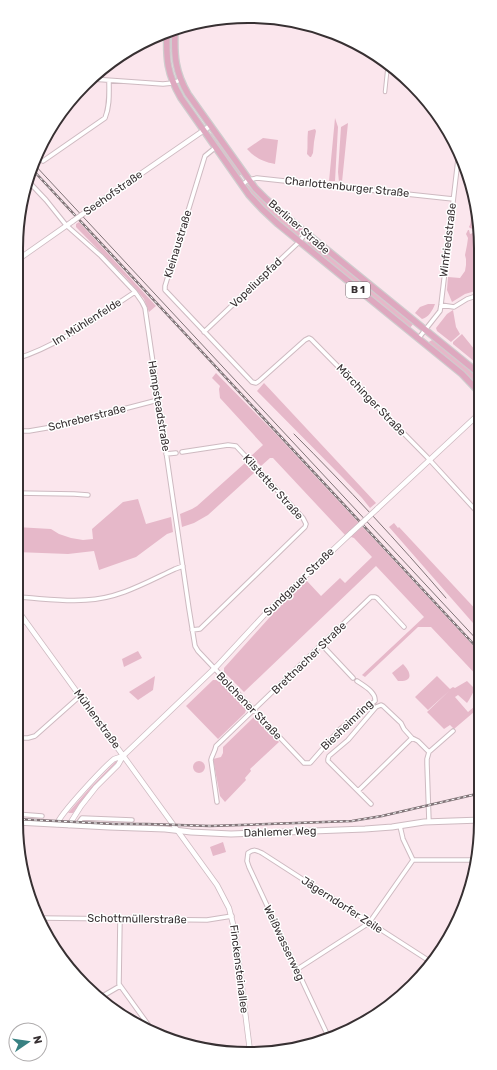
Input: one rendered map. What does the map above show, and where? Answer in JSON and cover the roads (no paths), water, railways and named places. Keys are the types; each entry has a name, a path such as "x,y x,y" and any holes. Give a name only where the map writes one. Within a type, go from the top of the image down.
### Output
{"main road":[{"name":"Berliner Straße","path":"175,35 174,50 180,80 188,94 248,180 266,200 474,370"},
{"name":"Berliner Straße","path":"167,38 167,60 173,83 242,185 262,209 299,242 462,374 474,387"},
{"name":"Dahlemer Weg","path":"23,822 235,834 365,829 400,826 419,822 474,820"}],"street":[{"path":"385,92 387,71"},
{"path":"99,80 163,84 173,83 180,80"},
{"path":"43,161 104,118 107,113 109,102 109,81"},
{"name":"Seehofstraße","path":"23,255 210,126"},
{"name":"Kleinaustraße","path":"216,148 205,156 165,290 249,379 252,382 256,382"},
{"name":"Winfriedstraße","path":"418,339 440,311 457,163"},
{"name":"Charlottenburger Straße","path":"248,180 257,178 453,199"},
{"path":"242,185 248,180"},
{"name":"Hampsteadstraße","path":"32,185 66,225 101,256 135,292 145,308 195,646 214,668"},
{"name":"Vopeliuspfad","path":"204,332 299,242 306,233"},
{"name":"Im Mühlenfelde","path":"23,356 74,332 135,292"},
{"path":"441,305 454,306 474,297"},
{"name":"Mörchinger Straße","path":"256,382 305,340 310,338 430,460 474,508"},
{"name":"Schreberstraße","path":"23,431 58,426 158,400"},
{"name":"Sundgauer Straße","path":"69,825 81,806 96,787 118,765 123,756 214,668 267,612 474,419"},
{"name":"Kilstetter Straße","path":"182,452 228,445 236,446 303,518 306,524 200,629 192,630"},
{"path":"166,454 176,452"},
{"path":"23,493 88,495"},
{"path":"23,597 85,600 101,598 132,589 183,566"},
{"name":"Brettnacher Straße","path":"217,802 210,760 215,752 216,746 371,597 377,598 404,628"},
{"name":"Mühlenstraße","path":"23,618 177,830"},
{"path":"322,645 353,678"},
{"name":"Bolchener Straße","path":"214,668 285,743"},
{"name":"Biesheimring","path":"285,743 304,763 311,762 339,730 375,701 374,696 367,688 357,681"},
{"path":"23,738 35,736 80,696"},
{"path":"371,804 328,761 328,759 329,756 348,740 376,707 381,705 384,706 401,723 412,738 418,741 429,752"},
{"path":"429,822 427,759 429,752 452,731"},
{"path":"358,791 412,738"},
{"name":"Sundgauer Straße","path":"57,824 61,817 94,780 115,759 123,756"},
{"path":"23,815 42,816"},
{"name":"Dahlemer Weg","path":"78,825 82,818 132,820"},
{"path":"400,826 403,839 413,860"},
{"name":"Finckensteinallee","path":"177,830 217,886 232,916 237,944 250,1047"},
{"name":"Jägerndorfer Zeile","path":"252,850 256,850 265,855 427,959"},
{"name":"Weißwasserweg","path":"252,850 248,853 246,858 248,865 327,1033"},
{"path":"413,860 471,860"},
{"path":"296,970 370,923 413,860"},
{"name":"Schottmüllerstraße","path":"45,918 207,920 232,916"},
{"path":"120,919 119,983 147,1023"},
{"path":"105,995 120,986"}],"tram line":[{"path":"38,168 474,637"},
{"path":"294,434 372,515 446,598"}],"railway":[{"path":"36,173 474,645"},
{"path":"23,819 115,824 210,826 352,821 382,816 474,795"}]}
